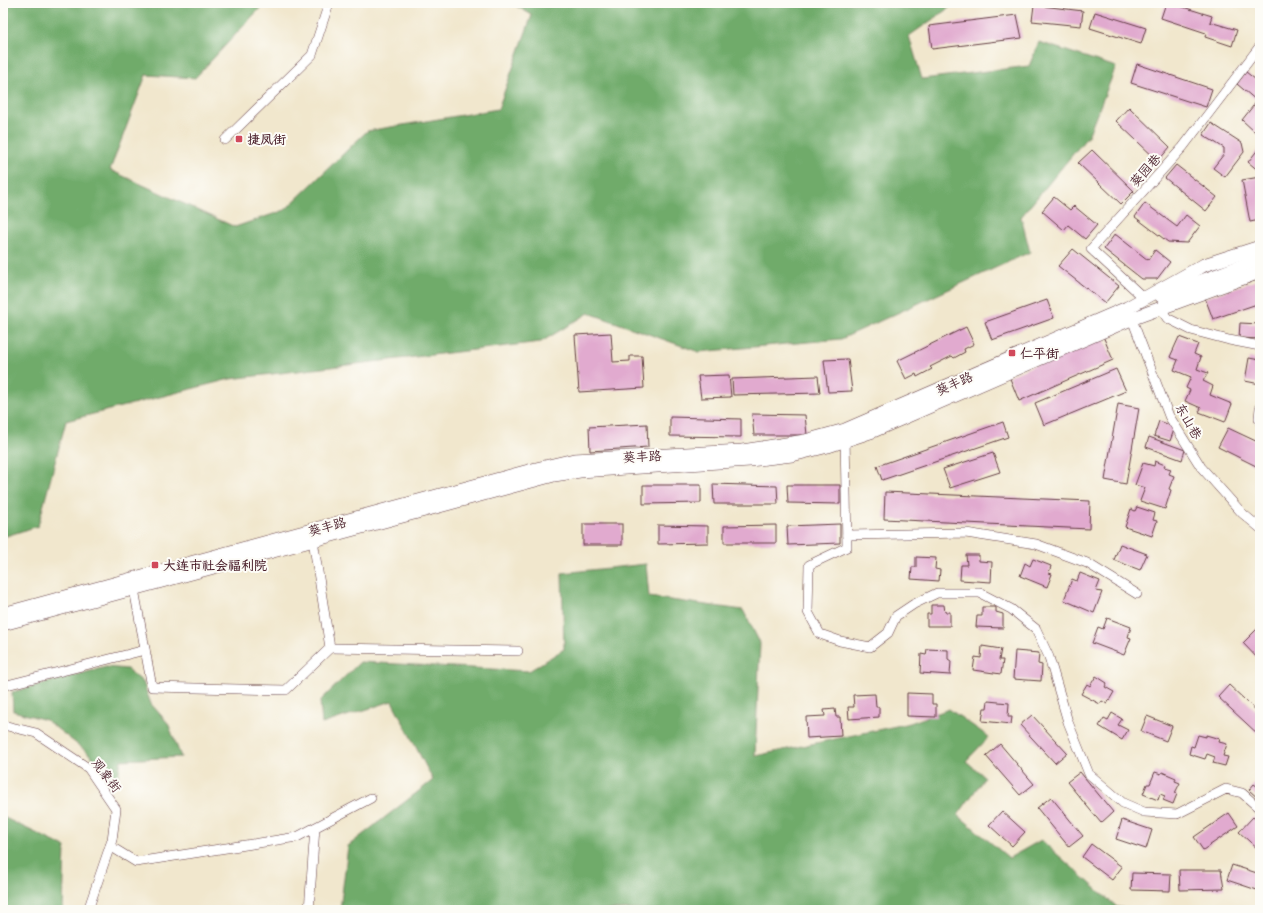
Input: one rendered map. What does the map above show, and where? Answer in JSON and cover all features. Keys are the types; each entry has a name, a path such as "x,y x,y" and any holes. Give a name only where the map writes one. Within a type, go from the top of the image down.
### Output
{"main road":[{"name":"葵丰路","path":"1129,313 1145,299 1204,265 1260,247"},
{"path":"1129,313 1220,273 1260,259"},
{"name":"葵丰路","path":"3,624 554,475 580,471 750,460 792,455 828,446 845,435 1129,313 1160,307 1260,272"},
{"name":"葵丰路","path":"3,614 536,469 574,460 742,451 845,435"}],"street":[{"path":"225,140 312,55 329,3"},
{"name":"葵园巷","path":"1145,299 1090,250 1183,147 1260,46"},
{"path":"1160,307 1167,318 1191,330 1260,346"},
{"name":"东山巷","path":"1129,313 1169,416 1201,467 1242,513 1260,528"},
{"path":"1260,408 1258,418 1260,422"},
{"path":"845,435 847,547 809,565 808,612 820,634 840,641 870,647 888,633 896,616 937,593 980,593 1011,609 1036,629 1049,657 1068,722 1088,774 1123,803 1144,812 1177,814 1226,789 1242,793 1260,809"},
{"path":"847,534 966,533 1036,544 1087,563 1137,594"},
{"path":"313,540 330,648"},
{"path":"134,589 152,687 286,690 330,648 518,651"},
{"path":"3,686 145,650"},
{"name":"观象街","path":"3,725 36,733 88,768 116,809 112,840 88,910"},
{"path":"110,846 136,862 297,837 371,798"},
{"path":"309,910 315,828"}],"green space":[{"path":"3,3 265,3 195,78 146,75 110,170 235,227 285,210 367,131 498,109 532,15 511,3 956,3 909,36 922,79 1029,66 1039,42 1116,67 1088,136 1021,217 1030,252 841,339 699,352 589,313 541,342 230,379 66,421 38,526 3,537"},
{"path":"646,564 649,597 743,610 760,643 755,756 910,723 949,709 989,737 966,761 985,777 958,815 1009,858 1041,840 1117,907 1139,910 340,910 348,846 433,780 392,701 322,724 320,701 360,662 529,671 564,649 562,573"},
{"path":"106,667 127,669 143,682 151,704 168,723 181,757 121,760 117,784 87,752 46,720 13,711 12,692"},
{"path":"3,817 65,847 63,910 3,910"}],"building":[{"path":"1166,3 1212,16 1210,22 1237,30 1232,46 1205,37 1206,33 1161,18"},
{"path":"1034,5 1083,11 1081,26 1032,21"},
{"path":"1095,12 1146,28 1141,44 1090,28"},
{"path":"1017,15 1022,38 932,49 929,26"},
{"path":"1137,64 1212,89 1206,107 1131,83"},
{"path":"1246,72 1260,83 1260,127 1255,132 1242,120 1257,101 1237,84"},
{"path":"1129,107 1170,147 1158,161 1116,121"},
{"path":"1211,123 1242,143 1244,152 1225,177 1213,168 1224,154 1224,148 1203,135"},
{"path":"1260,147 1260,172 1248,162"},
{"path":"1092,150 1134,191 1121,204 1078,163"},
{"path":"1176,165 1217,197 1206,211 1165,178"},
{"path":"1260,177 1260,220 1250,222 1242,180"},
{"path":"1054,197 1070,210 1074,206 1097,225 1085,239 1068,225 1064,230 1042,211"},
{"path":"1145,203 1177,227 1186,215 1200,226 1187,243 1168,242 1135,217"},
{"path":"1115,234 1148,260 1155,250 1170,262 1157,279 1142,279 1104,249"},
{"path":"1073,249 1119,286 1105,303 1058,266"},
{"path":"1260,279 1260,303 1213,319 1205,298"},
{"path":"1047,300 1054,318 992,340 985,322"},
{"path":"1240,323 1260,324 1260,339 1239,338"},
{"path":"966,327 974,344 964,349 965,352 954,358 952,356 930,367 932,369 917,377 916,374 906,379 897,361"},
{"path":"611,333 613,362 630,361 630,356 642,356 644,388 579,392 575,335"},
{"path":"1103,336 1113,360 1019,401 1009,376"},
{"path":"1179,337 1198,344 1194,354 1201,357 1197,369 1208,373 1203,381 1213,386 1210,395 1232,404 1225,422 1199,412 1201,408 1185,401 1190,390 1186,388 1191,377 1174,370 1178,360 1170,357"},
{"path":"1249,358 1260,360 1260,384 1245,381"},
{"path":"848,359 852,391 828,392 824,360"},
{"path":"1116,369 1126,391 1044,425 1035,403"},
{"path":"729,375 731,397 701,398 698,376"},
{"path":"818,376 820,393 733,395 732,379"},
{"path":"1118,404 1139,408 1126,484 1105,480"},
{"path":"752,414 805,415 807,435 754,435"},
{"path":"670,417 741,419 741,437 670,436"},
{"path":"1159,421 1175,427 1170,441 1154,436"},
{"path":"1003,422 1008,437 882,480 877,466"},
{"path":"647,424 648,447 590,451 589,427"},
{"path":"1228,428 1260,443 1260,468 1218,447"},
{"path":"1149,437 1185,450 1182,460 1146,447"},
{"path":"993,453 1000,472 950,488 943,469"},
{"path":"1155,461 1165,465 1164,467 1171,469 1169,474 1174,476 1169,489 1171,490 1165,509 1140,501 1145,488 1135,485 1143,463 1154,466"},
{"path":"713,484 777,486 778,504 714,504"},
{"path":"643,485 701,485 701,503 643,504"},
{"path":"787,485 840,485 840,504 788,503"},
{"path":"885,492 1090,501 1089,529 884,519"},
{"path":"1137,507 1155,513 1153,520 1157,521 1152,536 1125,527 1131,509 1135,511"},
{"path":"583,524 622,524 622,545 583,545"},
{"path":"840,524 840,543 788,545 787,526"},
{"path":"658,525 708,526 708,543 658,544"},
{"path":"776,525 776,543 724,543 724,526"},
{"path":"1120,544 1147,554 1140,570 1114,560"},
{"path":"966,555 979,555 979,561 992,562 991,582 960,580 961,565 967,565"},
{"path":"916,557 936,558 935,569 940,570 939,581 911,579 912,567 916,567"},
{"path":"1033,559 1051,566 1049,573 1052,574 1047,587 1020,576 1025,563 1030,566"},
{"path":"1080,573 1100,581 1096,591 1102,592 1094,613 1064,600 1072,579 1077,581"},
{"path":"931,605 944,605 945,612 950,612 950,626 927,626 927,614 931,614"},
{"path":"982,607 996,607 996,612 1003,614 1003,628 976,627 977,616 982,616"},
{"path":"1107,618 1131,627 1128,637 1131,638 1124,655 1092,643 1098,627 1103,629"},
{"path":"1257,629 1260,632 1260,661 1243,643"},
{"path":"982,646 1001,649 999,660 1003,660 1001,674 973,670 975,657 981,658"},
{"path":"927,649 948,650 948,659 951,661 950,675 920,673 921,654 926,655"},
{"path":"1015,651 1039,653 1038,664 1042,665 1041,681 1013,679"},
{"path":"1096,676 1107,683 1105,687 1114,692 1107,704 1102,701 1100,704 1081,694 1087,684 1090,686"},
{"path":"1229,685 1260,714 1260,736 1218,697"},
{"path":"907,693 932,694 932,704 936,704 936,717 907,716"},
{"path":"875,694 876,707 879,707 879,717 849,719 848,707 854,707 853,695"},
{"path":"988,701 1009,703 1008,717 1012,717 1011,724 982,721 984,708 987,708"},
{"path":"835,709 836,717 840,717 841,736 807,738 806,717 825,716 824,710"},
{"path":"1112,713 1122,719 1118,725 1128,730 1122,740 1099,726 1104,718 1108,720"},
{"path":"1032,715 1067,753 1055,763 1020,725"},
{"path":"1147,716 1172,726 1166,741 1141,731"},
{"path":"1198,735 1206,737 1206,735 1220,739 1219,742 1227,744 1223,756 1228,757 1225,766 1213,763 1215,757 1207,754 1205,759 1189,754 1191,746 1194,747"},
{"path":"1000,744 1034,784 1020,795 986,756"},
{"path":"1080,772 1113,812 1101,823 1067,782"},
{"path":"1155,772 1161,774 1162,772 1176,778 1175,781 1180,783 1175,793 1177,794 1173,804 1163,800 1165,796 1160,794 1158,800 1143,794 1147,784 1150,784"},
{"path":"1254,784 1258,787 1260,785 1260,800 1249,790"},
{"path":"1051,797 1083,836 1069,847 1037,808"},
{"path":"1002,811 1025,832 1012,846 989,825"},
{"path":"1229,813 1238,826 1203,850 1194,837"},
{"path":"1253,817 1260,823 1260,851 1239,832"},
{"path":"1122,820 1152,830 1146,849 1116,839"},
{"path":"1091,844 1122,867 1112,880 1082,857"},
{"path":"1232,865 1260,874 1260,891 1227,880"},
{"path":"1179,870 1221,870 1224,889 1180,890"},
{"path":"1132,873 1171,874 1170,891 1131,890"}],"place":[{"name":"捷凤街","path":"239,139"},
{"name":"仁平街","path":"1012,353"},
{"name":"大连市社会福利院","path":"155,565"}]}
